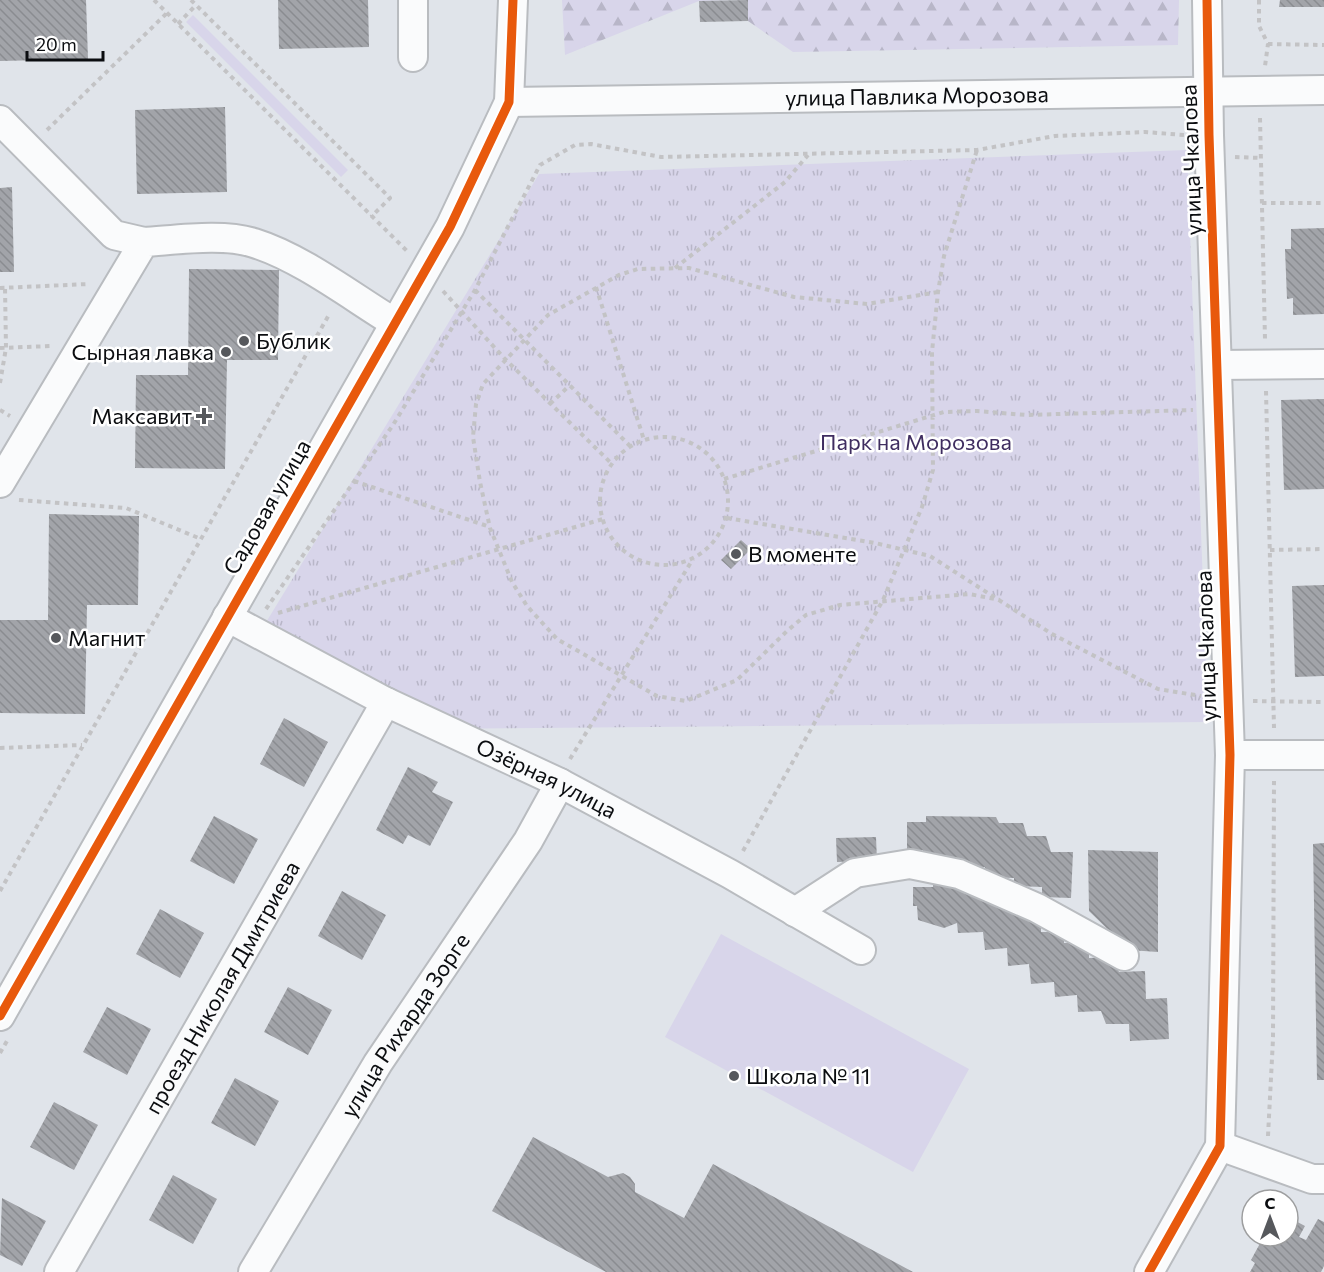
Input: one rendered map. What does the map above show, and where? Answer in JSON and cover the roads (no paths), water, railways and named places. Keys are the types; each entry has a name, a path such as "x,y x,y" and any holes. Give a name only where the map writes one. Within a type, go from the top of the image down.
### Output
{"street":[{"path":"413,0 413,57"},
{"name":"Садовая улица","path":"0,1016 426,269 483,160 508,102 513,0"},
{"name":"улица Чкалова","path":"1149,1272 1220,1146 1230,755 1209,135 1207,0"},
{"name":"улица Павлика Морозова","path":"508,102 1324,90"},
{"path":"0,120 114,236 144,242 232,239 253,242 284,255 395,323"},
{"path":"6,492 82,345 144,242"},
{"path":"1217,365 1324,364"},
{"name":"Озёрная улица","path":"227,617 386,702 558,782 730,874 861,950"},
{"name":"проезд Николая Дмитриева","path":"59,1272 386,702"},
{"path":"1230,755 1324,755"},
{"name":"улица Рихарда Зорге","path":"253,1272 378,1063 528,841 558,782"},
{"path":"795,912 855,873 910,864 959,874 1037,908 1124,956"},
{"path":"1220,1146 1312,1179 1324,1179"}],"place":[{"name":"Бублик","path":"244,341"},
{"name":"Сырная лавка","path":"226,352"},
{"name":"Максавит","path":"204,416"},
{"name":"В моменте","path":"736,554"},
{"name":"Магнит","path":"56,638"},
{"name":"Школа № 11","path":"734,1076"}],"park label":[{"name":"Парк на Морозова","path":"916,442"}]}
